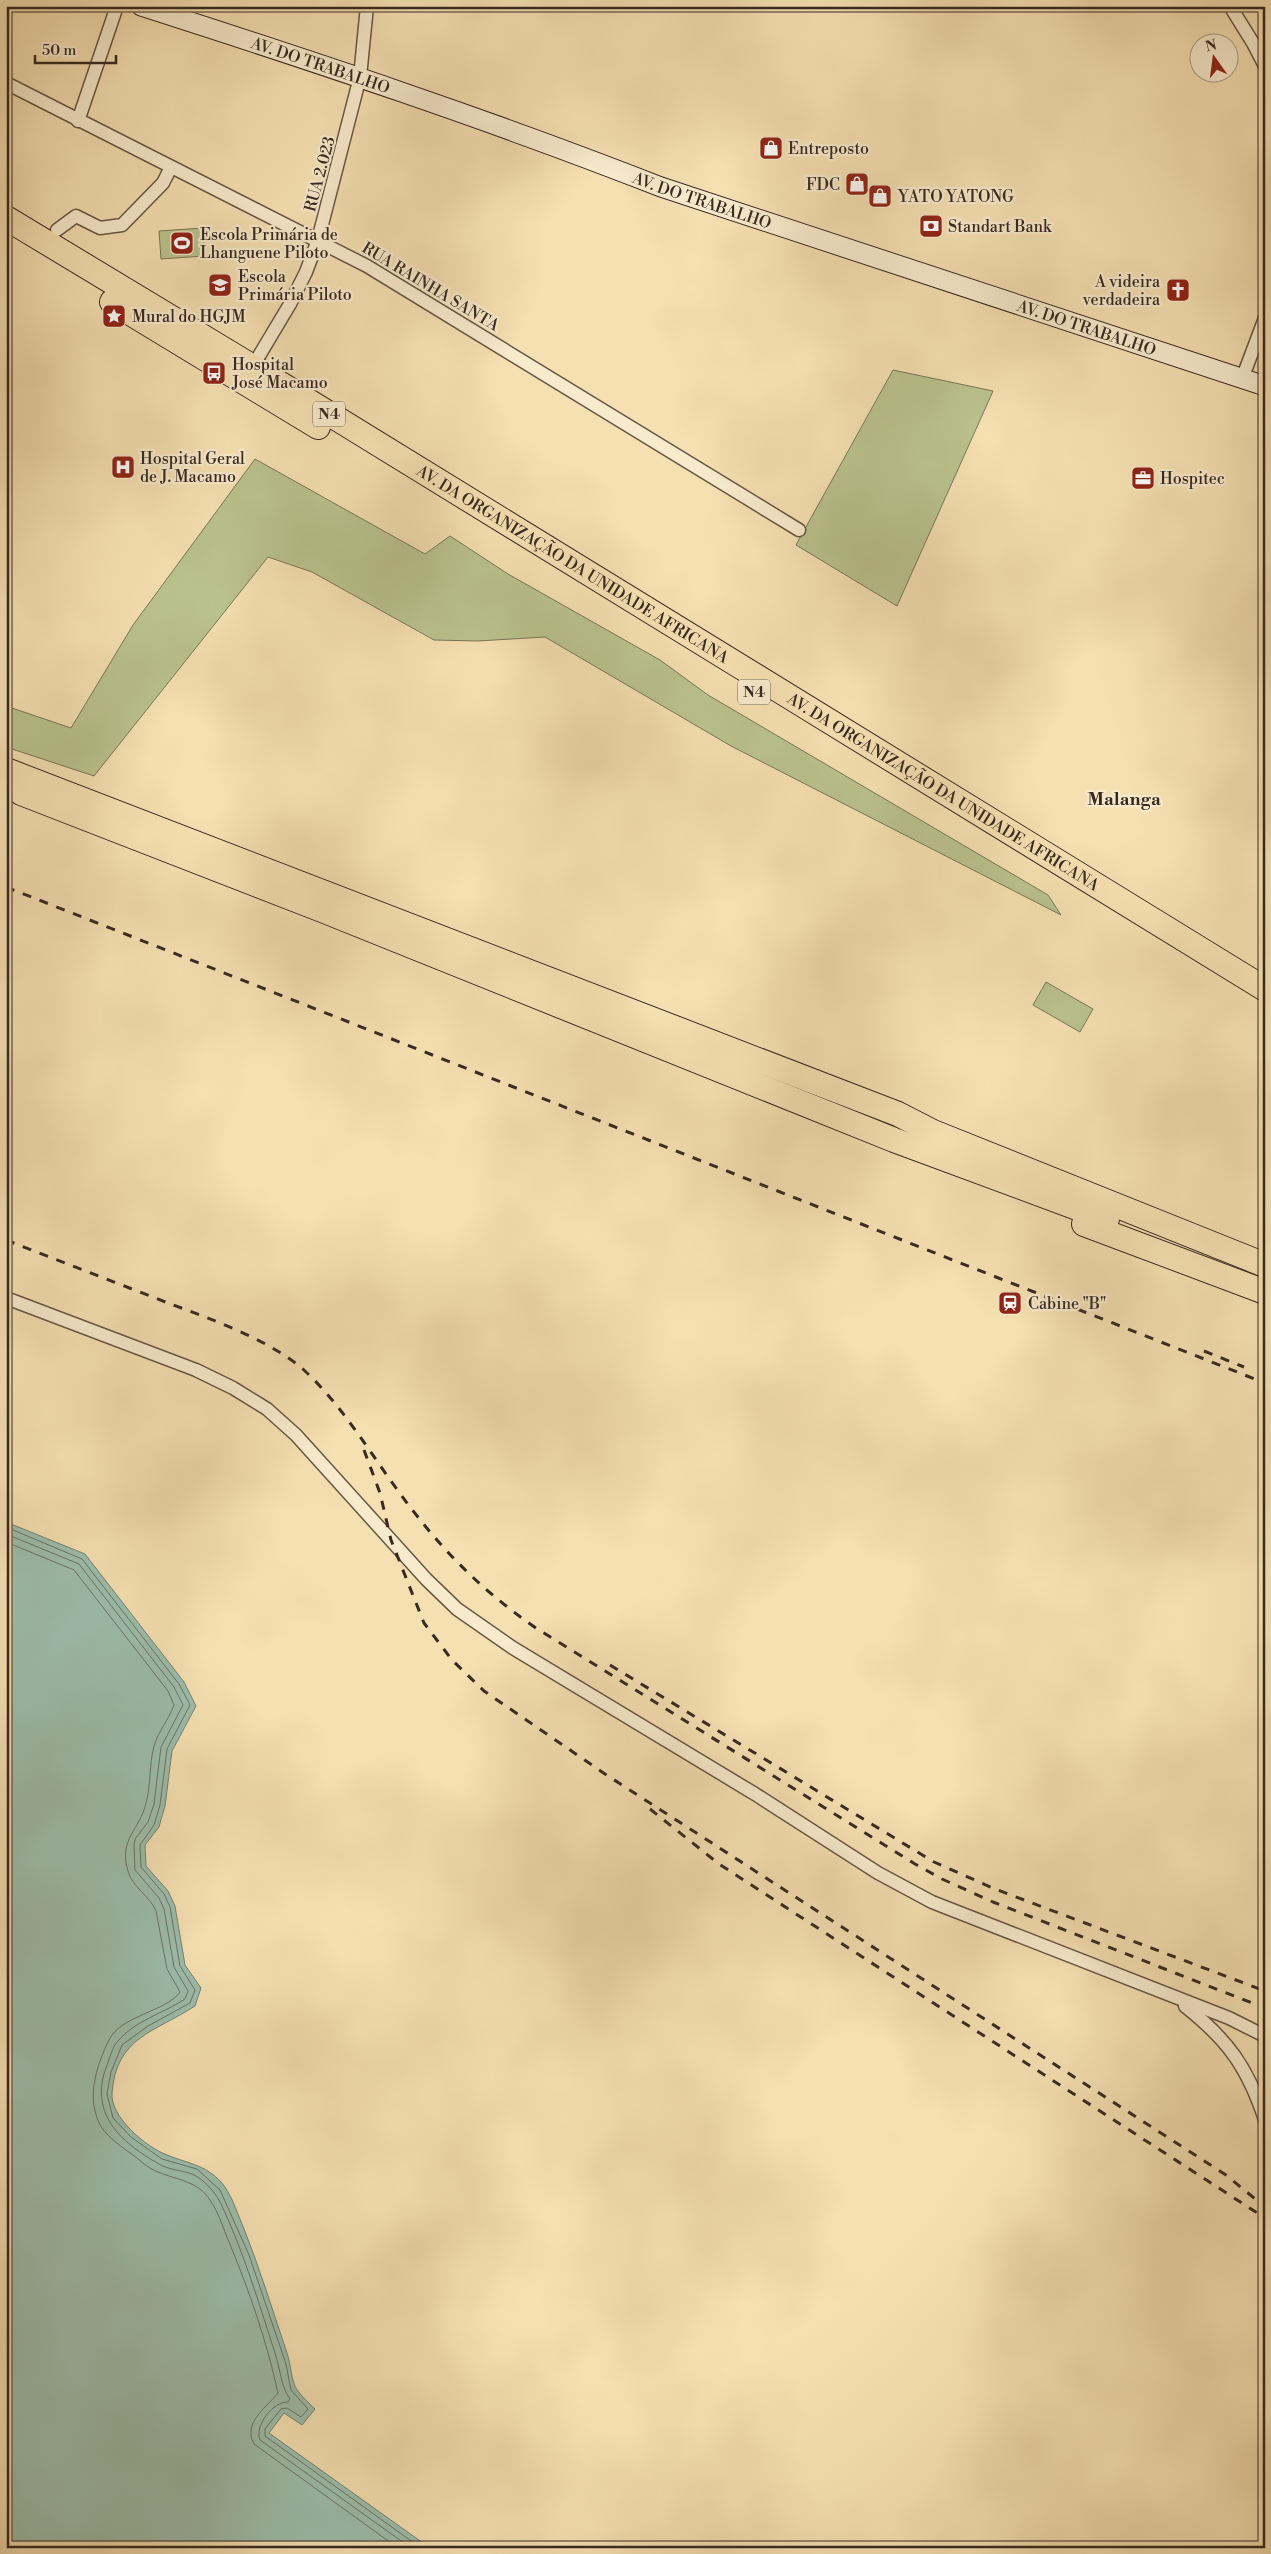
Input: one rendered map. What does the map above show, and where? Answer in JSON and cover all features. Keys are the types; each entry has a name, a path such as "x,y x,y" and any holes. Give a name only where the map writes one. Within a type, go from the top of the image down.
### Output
{"highway":[{"name":"AV. DA ORGANIZAÇÃO DA UNIDADE AFRICANA","path":"6,218 248,374 1265,1006"},
{"name":"N4","path":"6,236 216,366 248,374"},
{"name":"AV. DA ORGANIZAÇÃO DA UNIDADE AFRICANA","path":"248,374 775,690 1265,989"},
{"path":"6,770 898,1114 989,1139 1265,1248"},
{"path":"6,788 322,910 894,1140 1144,1232 1265,1281"},
{"path":"898,1114 933,1132 1265,1264"},
{"path":"894,1140 971,1179 1055,1214 1159,1250 1265,1292"}],"main road":[{"name":"AV. DO TRABALHO","path":"141,6 360,77 566,150 661,187 1265,386"}],"street":[{"path":"78,121 117,6"},
{"name":"RUA 2.023","path":"248,374 306,272 318,240 360,77 367,6"},
{"path":"1230,6 1265,66"},
{"name":"RUA RAINHA SANTA","path":"6,83 78,121 318,240 401,285 799,530"},
{"path":"57,230 76,216 100,228 122,225 163,183 171,167"},
{"path":"1242,379 1265,318"},
{"path":"6,1298 196,1370 233,1388 267,1409 296,1435 426,1579 457,1609 513,1648 756,1794 878,1873 932,1902 1229,2018 1265,2036"},
{"path":"1176,1998 1222,2037 1251,2084 1265,2120"}],"green space":[{"name":"Escola Primária de Lhanguene Piloto","path":"203,228 205,256 161,259 159,231"},
{"path":"893,370 993,391 897,606 796,545"},
{"path":"255,459 425,554 450,536 508,574 660,660 708,695 1048,895 1061,915 731,746 545,637 478,641 434,640 312,572 268,557 94,776 6,747 6,706 71,728 133,625"},
{"path":"1046,982 1093,1009 1080,1032 1033,1005"}],"water":[{"path":"6,1522 85,1554 184,1682 196,1706 172,1751 165,1806 159,1827 145,1845 146,1866 168,1891 175,1906 185,1965 201,1988 195,2006 140,2038 121,2059 115,2074 112,2093 117,2112 131,2130 149,2145 167,2155 191,2163 212,2174 225,2187 230,2197 261,2275 287,2353 295,2386 315,2409 302,2425 284,2413 269,2433 430,2548 6,2548"}],"railway":[{"path":"6,887 1265,1383"},
{"path":"6,1240 222,1324 277,1350 306,1372 319,1385 343,1413 411,1509 443,1547 495,1597 536,1628 915,1864 942,1879 993,1902 1265,2008"},
{"path":"1204,1351 1244,1367"},
{"path":"364,1450 380,1493 391,1540 424,1623 452,1660 484,1691 605,1774 1226,2175 1265,2207"},
{"path":"610,1665 934,1862 995,1889 1265,1991"},
{"path":"650,1809 719,1864 1265,2218"}],"place":[{"name":"Entreposto","path":"771,148"},
{"name":"FDC","path":"857,184"},
{"name":"YATO YATONG","path":"880,196"},
{"name":"Standart Bank","path":"931,226"},
{"name":"Escola Primária de Lhanguene Piloto","path":"182,243"},
{"name":"Escola Primária Piloto","path":"220,285"},
{"name":"A videira verdadeira","path":"1178,290"},
{"name":"Mural do HGJM","path":"114,316"},
{"name":"Hospital José Macamo","path":"214,373"},
{"name":"Hospital Geral de J. Macamo","path":"123,467"},
{"name":"Hospitec","path":"1143,478"},
{"name":"Cabine \"B\"","path":"1010,1303"}],"district":[{"name":"Malanga","path":"1124,799"}]}
